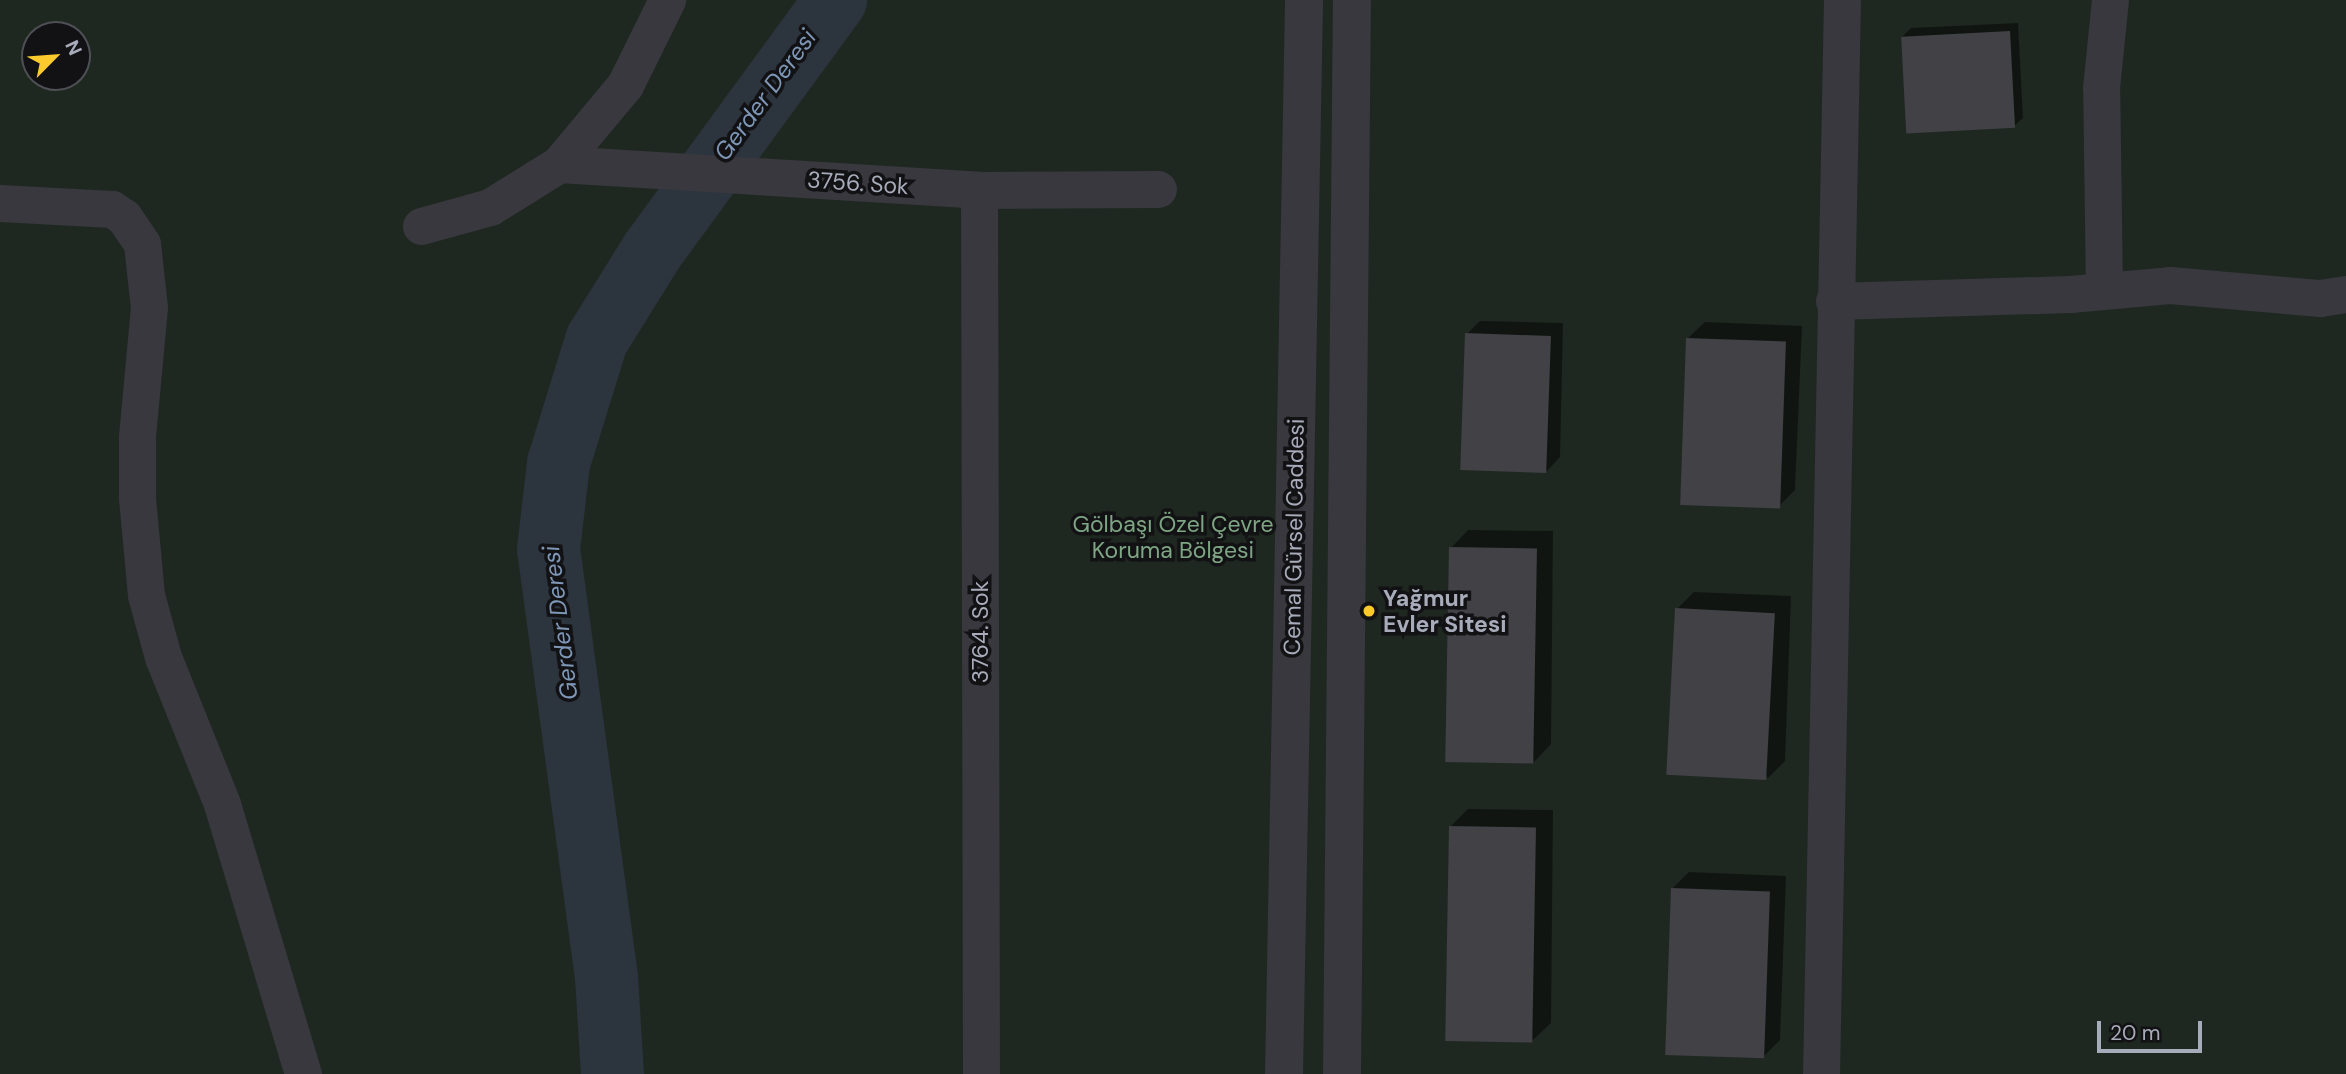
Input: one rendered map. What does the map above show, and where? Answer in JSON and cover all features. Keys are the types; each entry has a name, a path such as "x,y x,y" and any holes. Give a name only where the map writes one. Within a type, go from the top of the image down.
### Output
{"street":[{"path":"421,226 489,207 559,164 625,85 667,0"},
{"name":"Cemal Gürsel Caddesi","path":"1284,1074 1304,0"},
{"path":"1342,1074 1352,0"},
{"path":"1821,1074 1834,301 1842,0"},
{"path":"2104,290 2101,89 2110,0"},
{"name":"3756. Sok","path":"559,164 979,190 1158,189"},
{"name":"3764. Sok","path":"979,190 981,1074"},
{"path":"0,204 112,209 124,217 142,244 149,307 136,437 137,498 146,595 163,657 222,804 303,1074"},
{"path":"1834,301 2170,285 2320,298 2346,294"}],"green space":[{"name":"Gölbaşı Özel Çevre Koruma Bölgesi","path":"0,0 2346,0 2346,1074 0,1074"}],"building":[{"path":"2010,31 2015,128 1906,134 1901,37"},
{"path":"1465,333 1551,336 1546,473 1460,470"},
{"path":"1686,338 1786,341 1780,508 1680,505"},
{"path":"1449,547 1537,549 1533,764 1445,762"},
{"path":"1675,608 1775,613 1766,780 1666,775"},
{"path":"1449,826 1536,828 1532,1042 1445,1041"},
{"path":"1671,888 1770,891 1764,1058 1665,1055"}],"waterway":[{"name":"Gerder Deresi","path":"612,1074 606,977 548,549 558,463 596,340 652,250 835,0"}],"place":[{"name":"Yağmur Evler Sitesi","path":"1369,611"}]}
